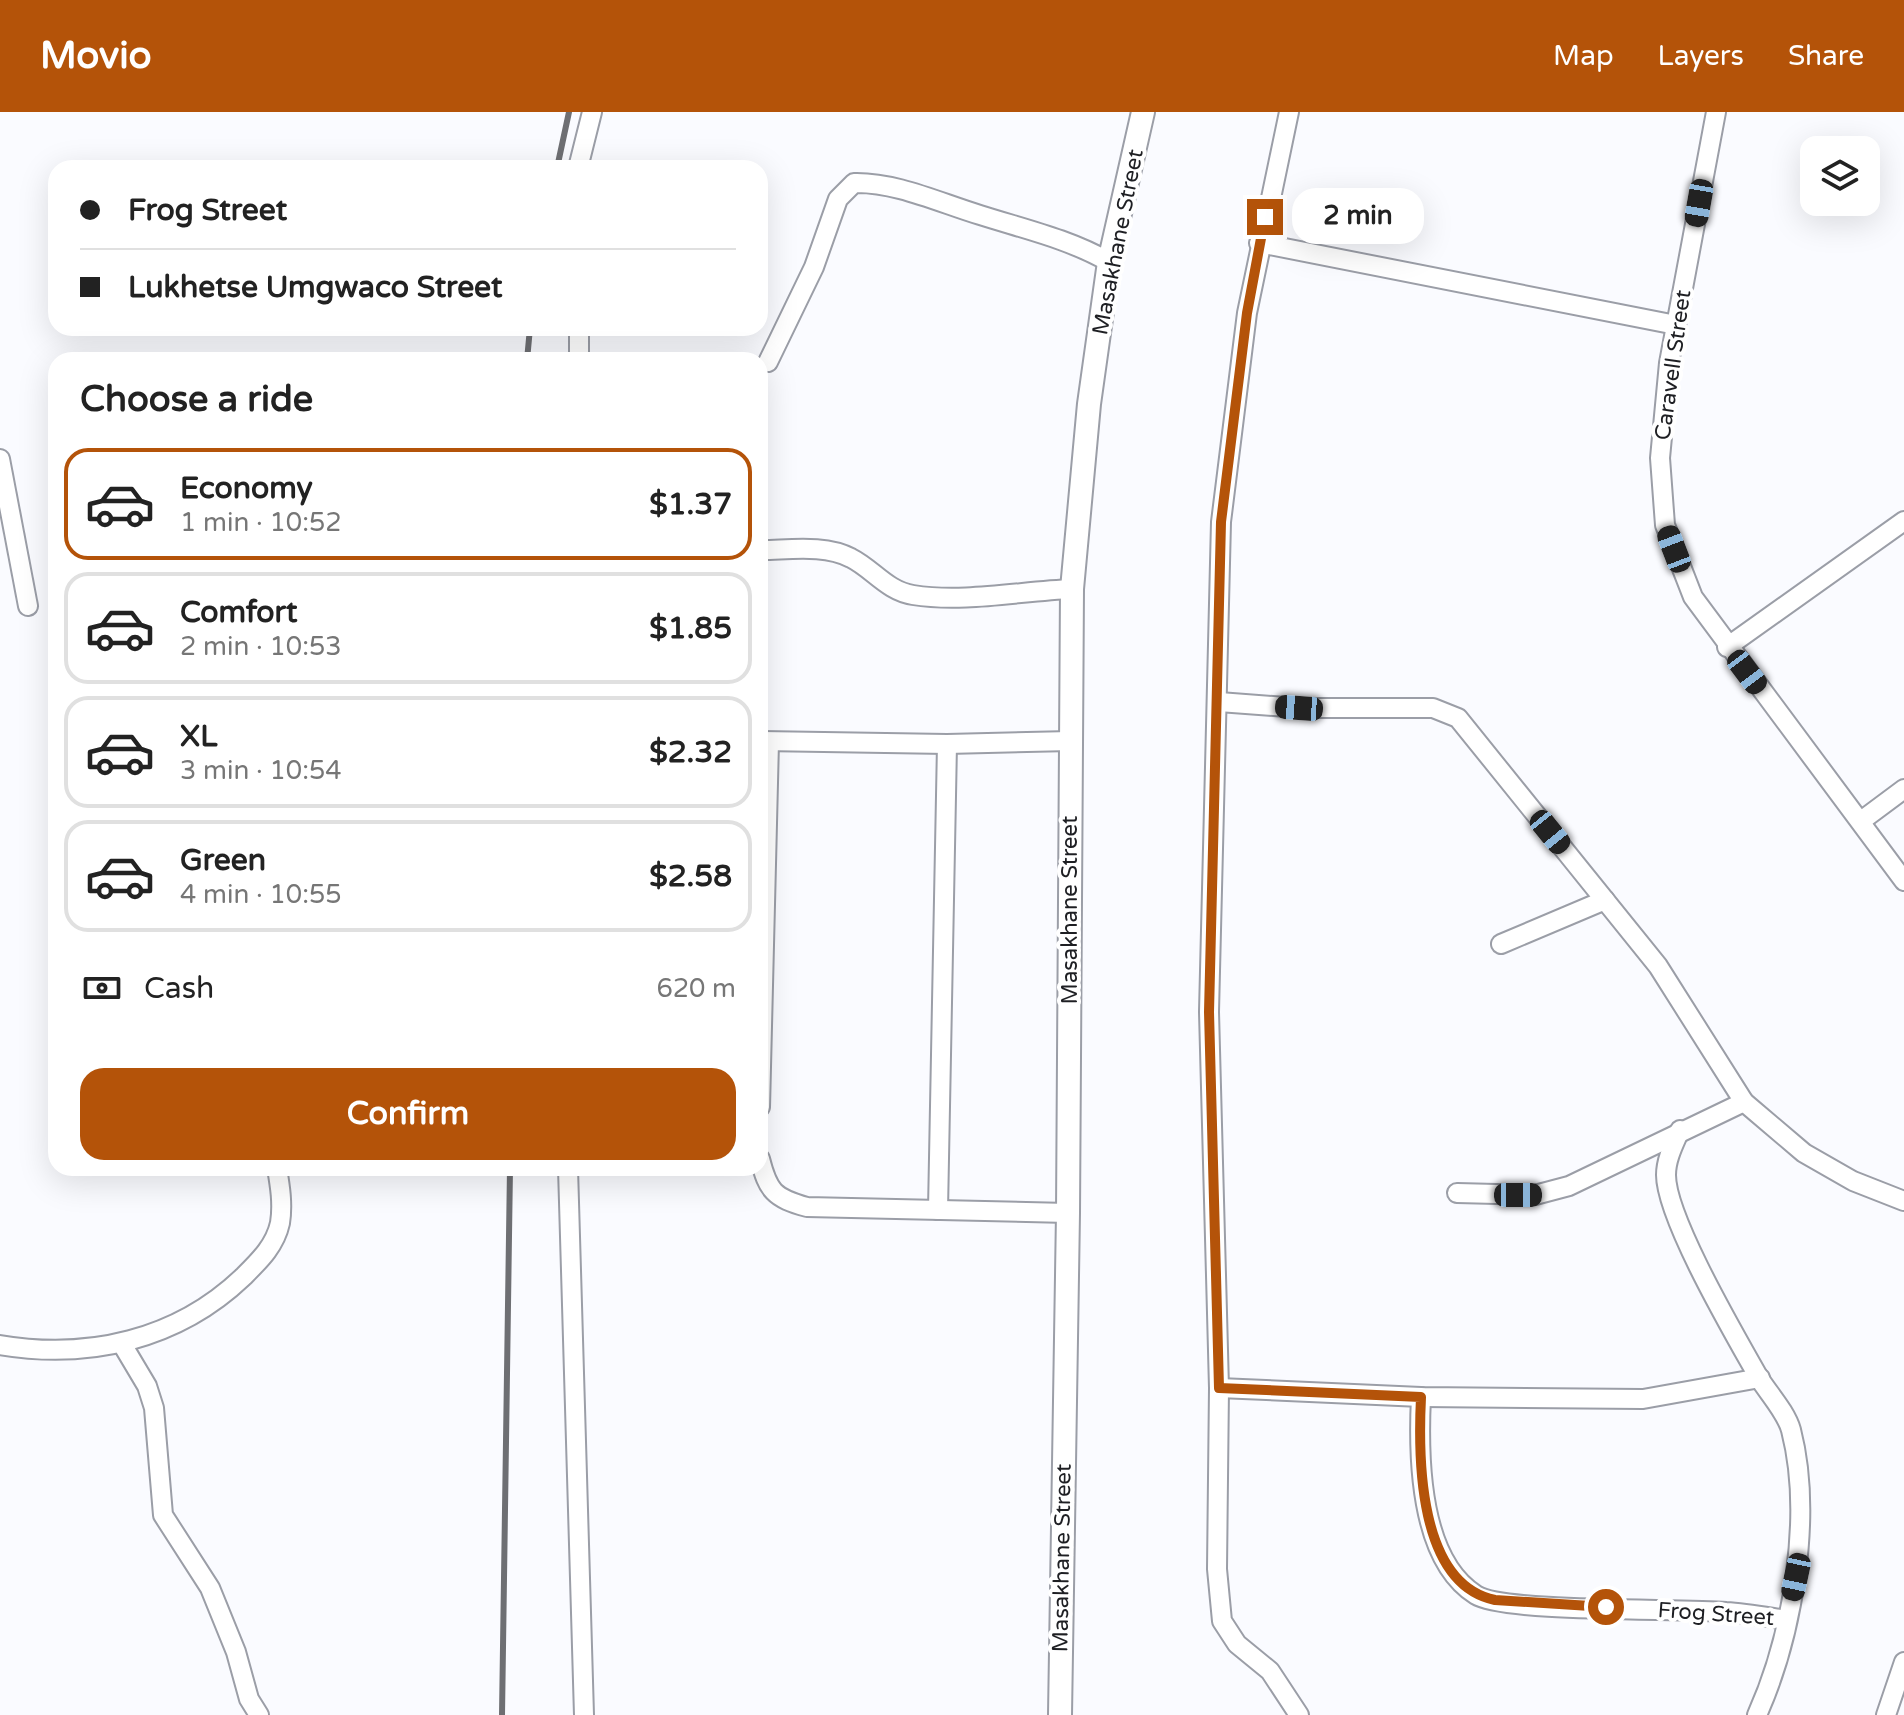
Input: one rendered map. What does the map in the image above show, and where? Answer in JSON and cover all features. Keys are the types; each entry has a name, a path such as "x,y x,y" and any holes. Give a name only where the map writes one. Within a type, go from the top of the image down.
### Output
{"street":[{"path":"580,160 592,112"},
{"name":"Masakhane Street","path":"1060,1715 1068,1213 1072,589 1089,404 1109,262 1143,112"},
{"path":"1289,112 1259,243 1234,401 1221,522 1219,702 1212,799 1209,1012 1219,1388 1217,1569 1222,1621 1237,1644 1270,1671 1299,1715"},
{"name":"Caravell Street","path":"1716,112 1676,325 1660,458 1665,525 1693,597 1727,647 1904,881"},
{"path":"768,362 814,267 838,199 854,183 874,183 947,205 1075,245 1109,262"},
{"path":"1259,243 1676,325"},
{"path":"0,459 28,606"},
{"path":"1727,647 1904,521"},
{"path":"768,550 822,550 849,557 896,590 914,595 969,596 1072,589"},
{"path":"1219,702 1299,708 1433,708 1458,718 1658,966 1744,1102 1804,1153 1853,1181 1904,1201"},
{"path":"768,742 947,744 1071,741"},
{"path":"938,1210 947,744"},
{"path":"1861,821 1904,789"},
{"path":"1501,944 1605,900"},
{"path":"1457,1193 1535,1195 1569,1186 1680,1130 1744,1102"},
{"path":"1680,1130 1668,1158 1666,1176 1673,1213 1760,1378 1791,1428 1800,1556 1787,1620 1757,1715"},
{"path":"0,1345 57,1352 122,1344 158,1332 215,1302 261,1260 273,1244 280,1223 282,1202 278,1176"},
{"path":"568,1176 584,1715"},
{"path":"764,1176 766,1184 783,1200 807,1207 1068,1213"},
{"path":"122,1344 147,1386 154,1408 163,1515 210,1588 236,1652 249,1699 259,1715"},
{"path":"1219,1388 1421,1397 1643,1399 1760,1378"},
{"name":"Frog Street","path":"1421,1397 1419,1433 1427,1521 1443,1555 1477,1596 1513,1604 1728,1612 1787,1620"},
{"path":"1886,1715 1904,1662"}],"railway":[{"path":"559,160 569,112"},
{"path":"528,352 529,336"},
{"path":"502,1715 510,1176"}],"route":[{"path":"1265,217 1234,401 1221,522 1219,702 1212,799 1209,1012 1219,1388 1421,1397 1419,1433 1427,1521 1443,1555 1458,1577 1477,1596 1513,1604 1606,1607"}]}
